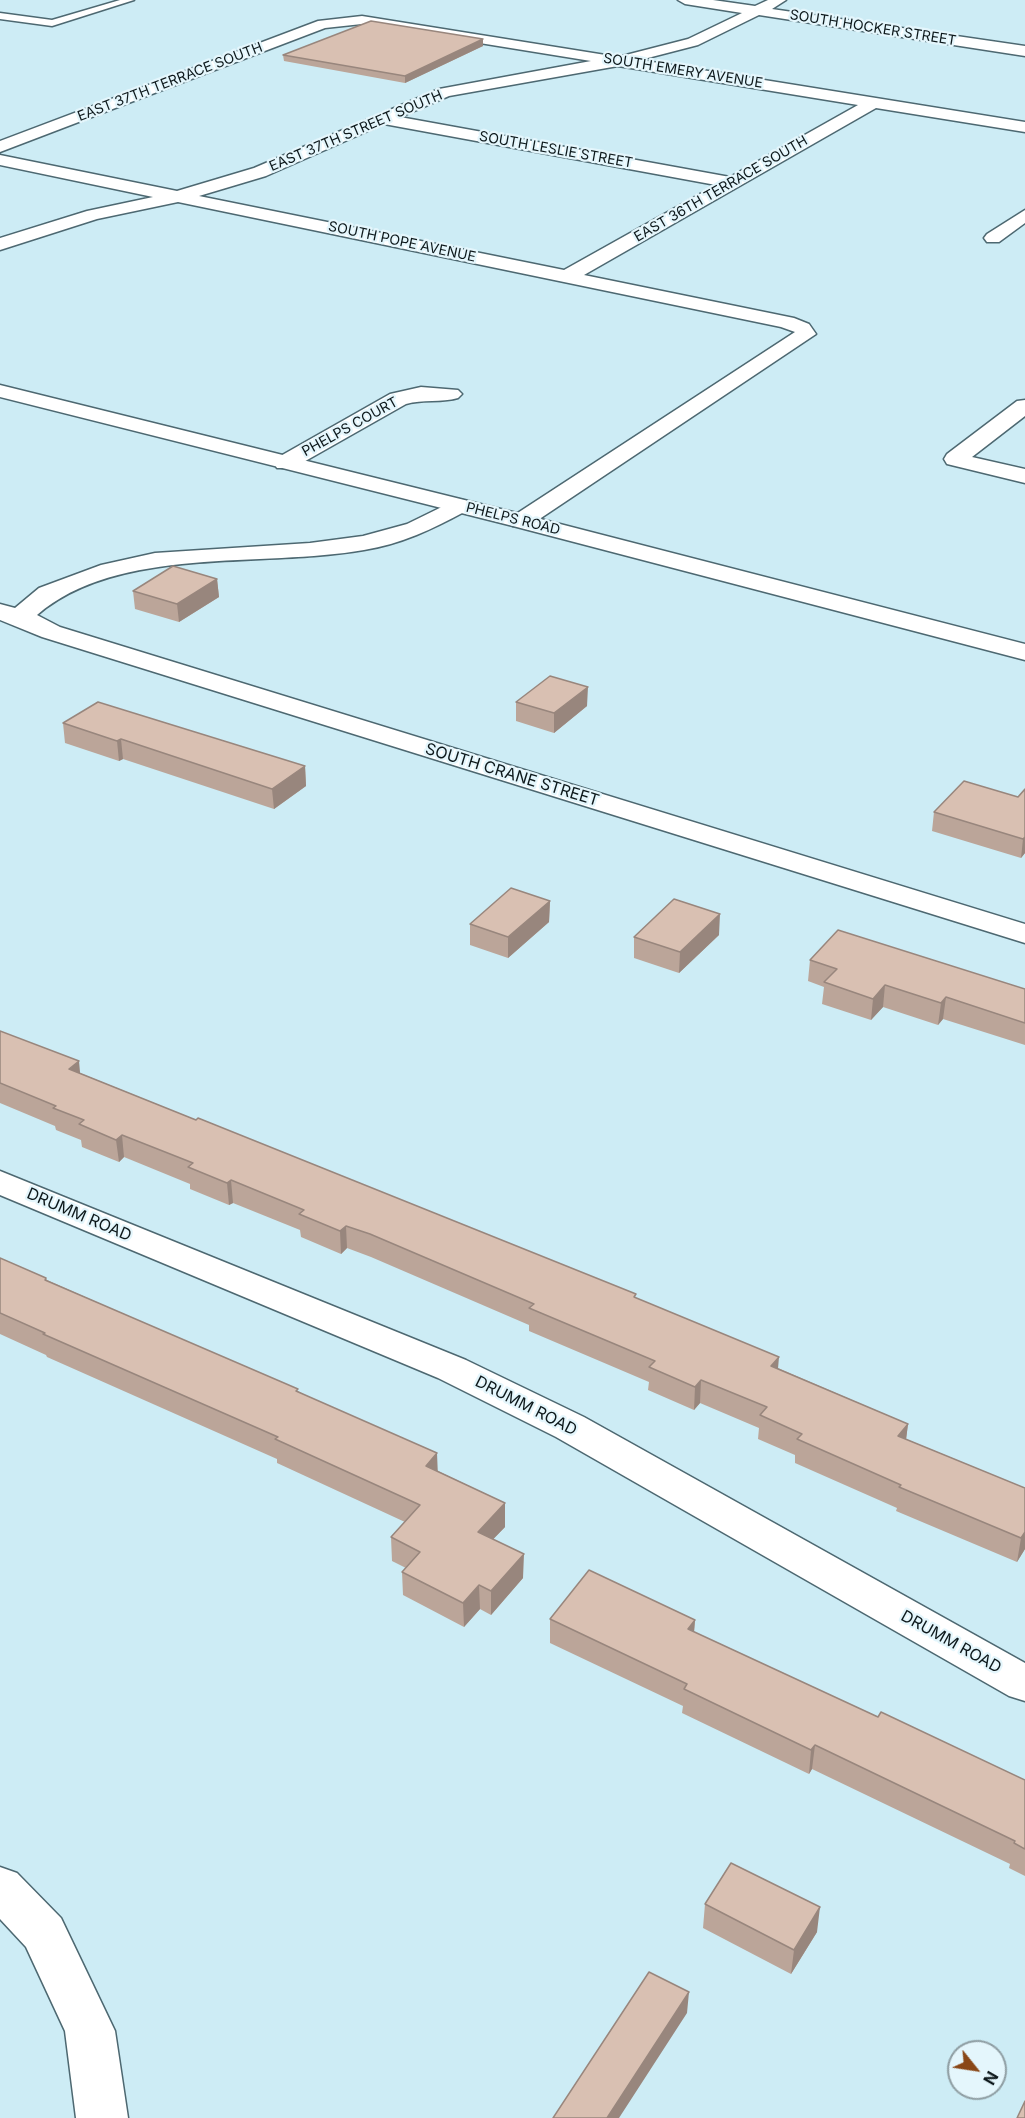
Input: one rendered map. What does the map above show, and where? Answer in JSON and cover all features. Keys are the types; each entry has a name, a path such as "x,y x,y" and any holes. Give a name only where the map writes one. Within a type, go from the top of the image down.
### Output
{"street":[{"name":"SOUTH HOCKER STREET","path":"685,0 1025,51"},
{"name":"EAST 37TH STREET SOUTH","path":"0,244 93,215 180,196 260,172 445,92 620,61 693,42 780,0"},
{"name":"SOUTH EMERY AVENUE","path":"341,21 375,21 1025,127"},
{"name":"EAST 37TH TERRACE SOUTH","path":"0,147 323,24 341,21"},
{"name":"EAST 36TH TERRACE SOUTH","path":"568,276 874,102"},
{"name":"SOUTH LESLIE STREET","path":"382,119 730,182"},
{"name":"SOUTH POPE AVENUE","path":"0,160 568,276 787,322 802,328 806,334 521,521"},
{"path":"993,238 1025,215"},
{"name":"PHELPS ROAD","path":"0,391 521,521 1025,652"},
{"name":"PHELPS COURT","path":"285,463 398,399 421,393 451,394"},
{"path":"1025,406 955,459 1025,476"},
{"path":"10,615 48,593 101,572 155,560 310,550 364,543 415,528 458,506"},
{"name":"SOUTH CRANE STREET","path":"10,615 62,636 1025,934"},
{"name":"DRUMM ROAD","path":"0,1182 441,1365 570,1427 1025,1684"},
{"path":"0,1887 44,1933 90,2031 102,2118"}],"lane":[{"path":"0,16 52,23 67,21 130,0"}],"building":[{"path":"371,21 483,39 405,76 283,55"},
{"path":"173,566 217,579 177,604 133,591"},
{"path":"550,676 588,687 554,713 516,702"},
{"path":"98,702 305,766 272,789 121,739 117,741 63,723"},
{"path":"964,781 1018,797 1025,789 1025,837 1023,839 934,812"},
{"path":"511,888 550,901 508,937 470,924"},
{"path":"674,899 720,914 680,952 634,937"},
{"path":"838,930 1025,989 1025,1023 946,997 941,1003 885,985 873,999 824,982 837,969 810,960"},
{"path":"0,1031 79,1061 69,1069 196,1120 198,1118 636,1294 634,1297 779,1357 771,1366 908,1424 898,1436 1025,1488 1025,1532 1021,1538 899,1487 901,1485 797,1439 802,1434 760,1415 767,1407 701,1380 695,1387 649,1367 655,1361 529,1308 534,1304 370,1234 346,1226 340,1231 299,1214 304,1210 231,1180 227,1183 188,1167 193,1163 122,1135 116,1140 79,1124 84,1120 0,1083"},
{"path":"0,1258 46,1278 45,1280 298,1389 296,1391 437,1453 426,1466 505,1503 478,1532 524,1554 491,1591 479,1585 463,1603 402,1572 420,1552 391,1537 420,1505 275,1439 278,1437 0,1313"},
{"path":"589,1570 695,1620 688,1629 878,1717 881,1712 1025,1780 1025,1849 1014,1843 1015,1841 815,1745 811,1750 684,1689 687,1684 550,1619"},
{"path":"731,1863 820,1907 794,1950 705,1904"},
{"path":"649,1972 689,1992 607,2118 553,2118"},
{"path":"1025,2101 1025,2118 1017,2118"}]}
